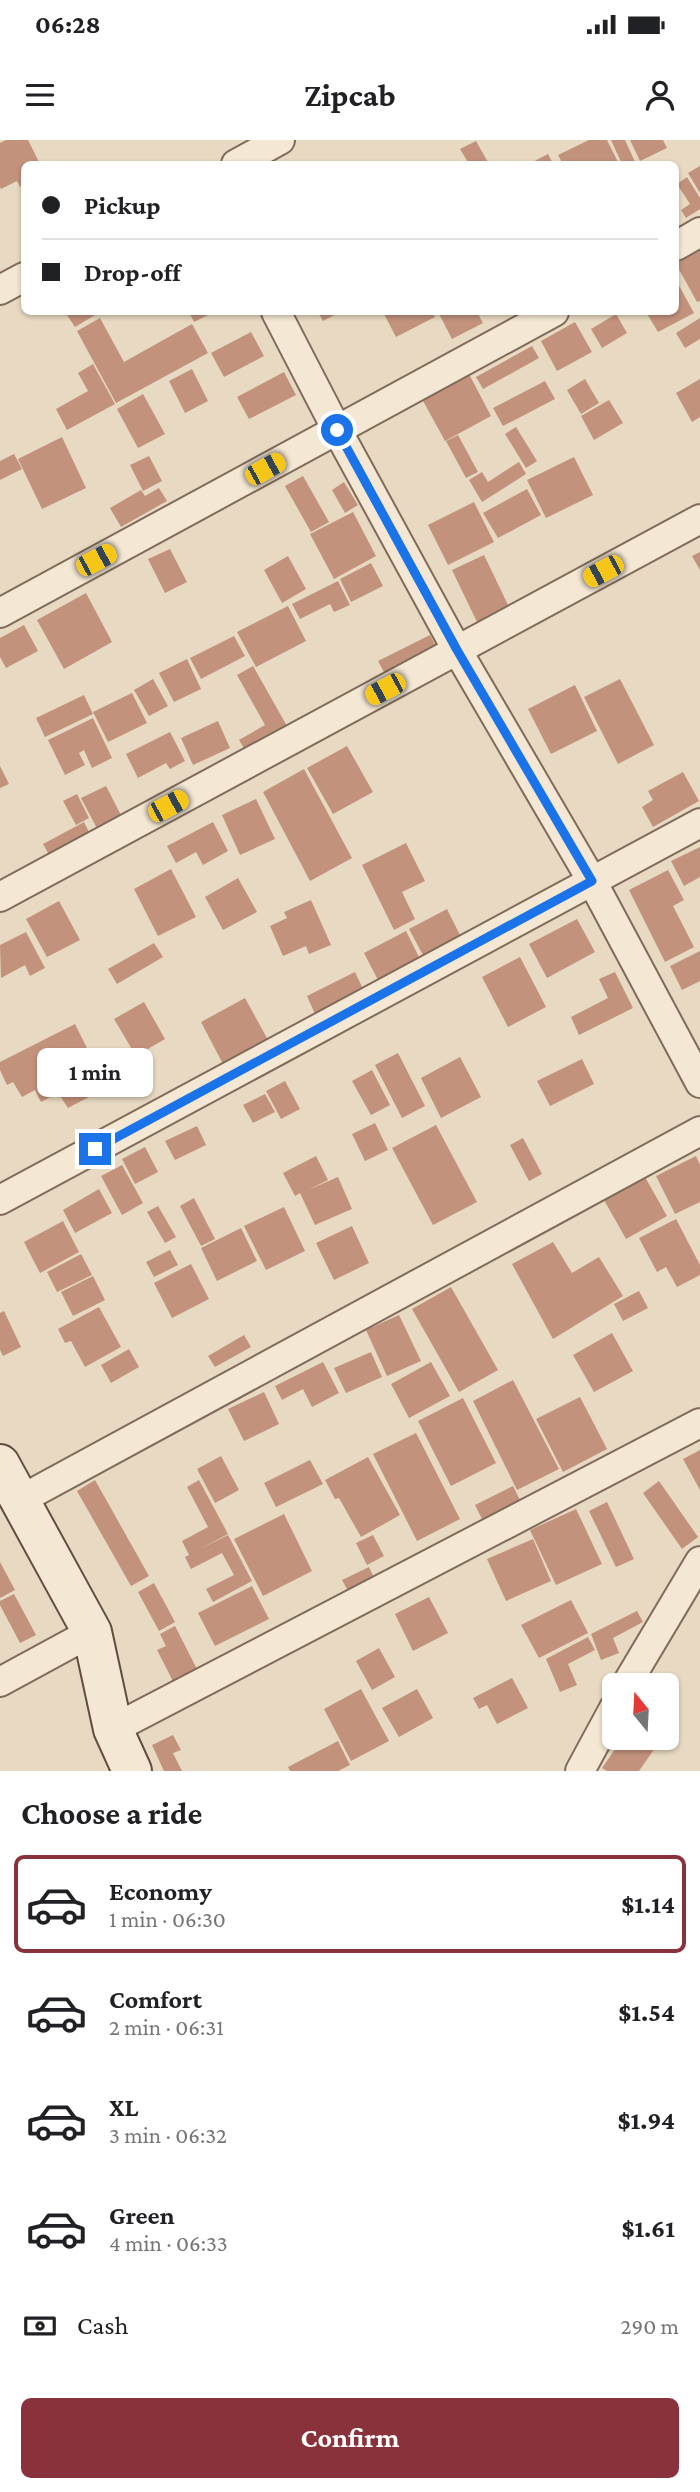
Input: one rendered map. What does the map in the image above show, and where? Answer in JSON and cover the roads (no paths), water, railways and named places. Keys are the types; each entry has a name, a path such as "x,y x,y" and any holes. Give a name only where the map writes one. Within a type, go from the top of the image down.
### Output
{"street":[{"path":"679,244 700,232"},
{"path":"0,290 21,279"},
{"path":"278,315 457,650 592,881 700,1083"},
{"path":"0,613 548,315"},
{"path":"0,897 700,519"},
{"path":"0,1200 700,823"},
{"path":"20,1500 700,1131"},
{"path":"113,1730 700,1423"},
{"path":"0,1464 92,1632 113,1730 132,1771"},
{"path":"632,1673 700,1561"},
{"path":"0,1682 92,1632"},
{"path":"580,1771 602,1730"}]}
